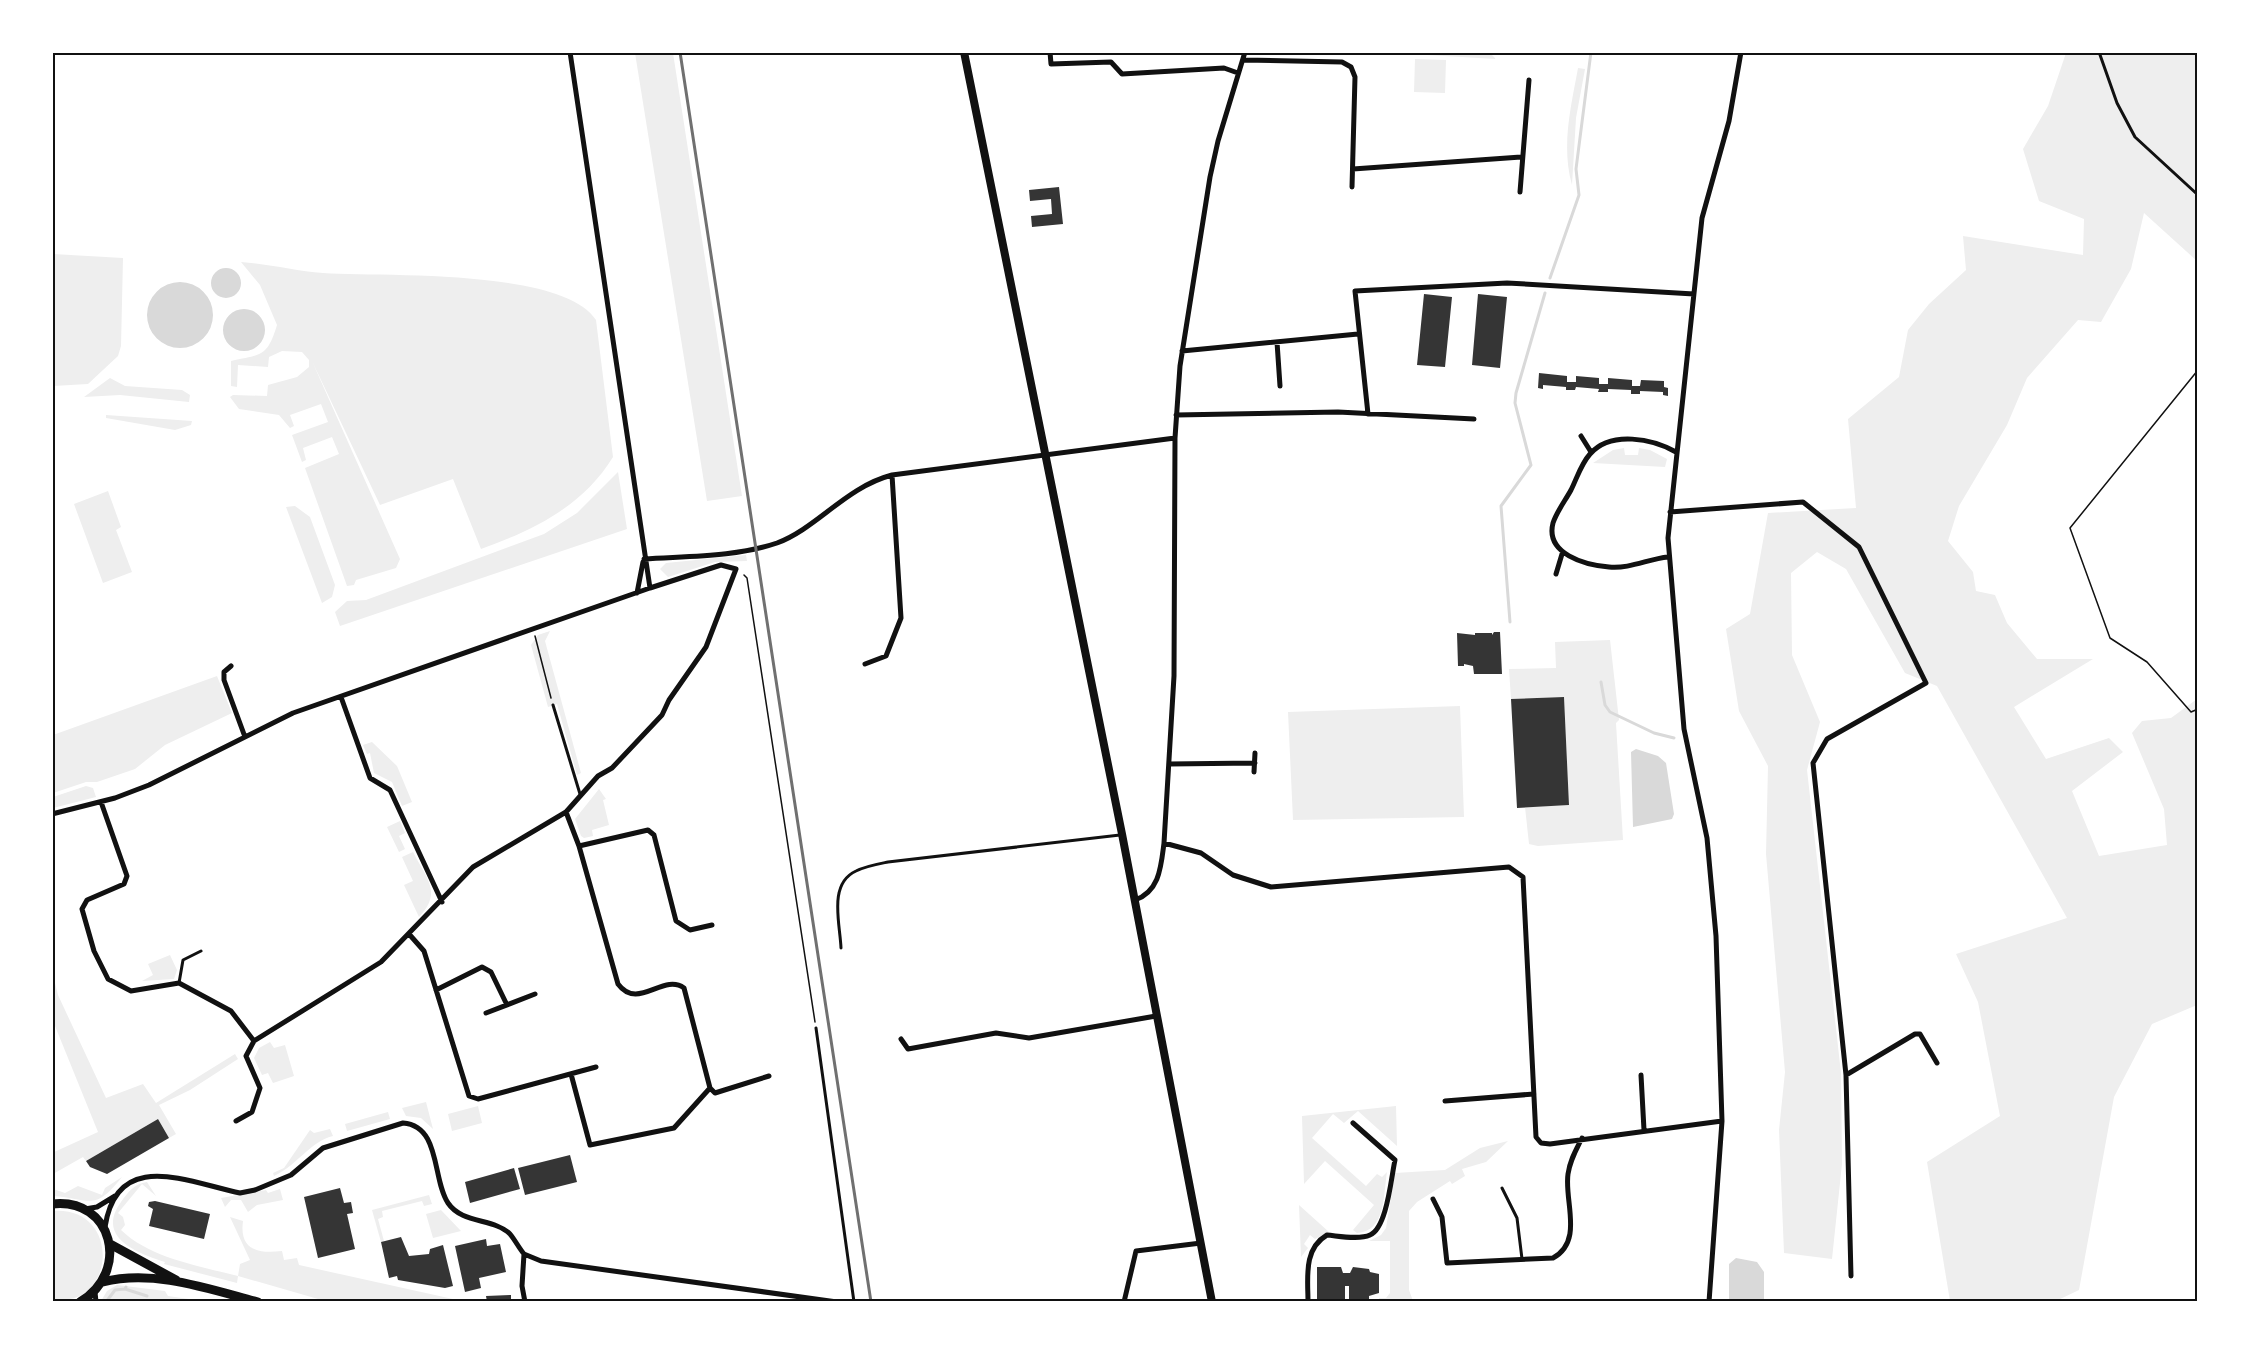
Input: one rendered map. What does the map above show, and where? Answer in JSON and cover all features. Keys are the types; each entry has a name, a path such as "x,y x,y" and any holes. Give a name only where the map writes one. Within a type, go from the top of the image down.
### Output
{"main road":[{"path":"964,52 1122,834 1212,1302"},
{"path":"52,1204 72,1204 84,1209 104,1229 110,1244 109,1270 103,1282 95,1297 80,1302"},
{"path":"110,1244 181,1282"},
{"path":"103,1282 120,1278 181,1282 258,1302"}],"street":[{"path":"570,52 650,588"},
{"path":"1050,52 1051,64 1111,62 1122,74 1224,68 1238,73"},
{"path":"1135,900 1153,888 1160,868 1164,843 1174,676 1175,438 1182,351 1210,177 1245,52"},
{"path":"1709,1302 1722,1121 1716,936 1707,838 1684,729 1668,557 1676,452 1702,218 1729,121 1741,52"},
{"path":"1243,60 1342,62 1351,67 1355,77 1352,187"},
{"path":"1520,192 1521,157 1529,80"},
{"path":"1353,169 1521,157"},
{"path":"1368,414 1355,291 1507,283 1694,294"},
{"path":"1182,351 1358,334"},
{"path":"1277,342 1280,386"},
{"path":"1176,415 1338,412 1474,419"},
{"path":"1581,436 1591,452"},
{"path":"644,559 740,551 778,542 855,491 879,478 892,475 1175,438"},
{"path":"1668,557 1626,567 1608,567 1562,554 1554,541 1552,526 1591,452 1617,440 1634,439 1650,441 1676,452"},
{"path":"865,664 886,656 901,618 892,475"},
{"path":"1670,512 1803,502 1859,547 1926,683 1827,739 1813,764 1846,1075 1851,1276"},
{"path":"1556,574 1562,554"},
{"path":"637,593 644,559"},
{"path":"52,814 101,802 159,780 293,713 650,588 721,565 736,568 706,646 669,700 662,715 612,768 598,776 566,812 473,867 442,902 381,962 254,1041 246,1056 260,1088 252,1112 236,1121"},
{"path":"231,666 224,672 224,680 245,736"},
{"path":"341,697 370,778 390,790 442,902"},
{"path":"1254,772 1255,753"},
{"path":"1169,764 1255,763"},
{"path":"101,802 127,876 124,884 87,900 82,909 94,951 108,979 132,991 179,983 231,1011 254,1041"},
{"path":"566,812 579,846 618,984 629,994 637,995 673,984 684,988 710,1088 715,1093 769,1076"},
{"path":"579,846 648,830 654,835 676,921 690,930 712,925"},
{"path":"1164,843 1201,853 1233,875 1271,887 1509,867 1523,877 1536,1137 1541,1143 1550,1144 1722,1121"},
{"path":"409,934 424,951 469,1096 478,1099 596,1067"},
{"path":"436,990 482,967 491,972 507,1005"},
{"path":"486,1013 535,994"},
{"path":"901,1039 908,1049 996,1033 1029,1038 1156,1016"},
{"path":"1846,1075 1915,1034 1920,1034 1925,1039 1937,1063"},
{"path":"571,1074 590,1145 674,1128 710,1088"},
{"path":"1641,1075 1644,1130"},
{"path":"1445,1101 1534,1094"},
{"path":"104,1229 106,1216 116,1196 129,1180 150,1174 240,1193 255,1190 291,1175 323,1148 403,1123 410,1124 426,1134 447,1202 460,1214 509,1233 524,1254 541,1261 837,1302"},
{"path":"1308,1302 1308,1259 1321,1239 1327,1235 1367,1237 1376,1232 1382,1223 1395,1160 1353,1123"},
{"path":"1433,1199 1442,1217 1447,1263 1553,1258 1564,1250 1568,1242 1571,1226 1567,1176 1571,1158 1582,1138"},
{"path":"84,1209 96,1207 116,1196"},
{"path":"1124,1302 1136,1251 1201,1243"},
{"path":"524,1254 522,1286 525,1302"}],"lane":[{"path":"2099,52 2117,102 2135,137 2198,195"},
{"path":"553,705 581,796"},
{"path":"841,948 838,893 843,880 856,871 888,861 1122,834"},
{"path":"179,983 183,960 201,951"},
{"path":"816,1028 854,1302"},
{"path":"1502,1188 1517,1218 1522,1259"}],"path":[{"path":"2198,370 2070,528 2110,638 2147,662 2191,712 2198,709"},
{"path":"736,568 747,578 816,1028"},
{"path":"533,629 553,705"}],"shaded area":[{"path":"635,53 673,53 742,496 707,501"},
{"path":"1393,53 1490,53 1496,59"},
{"path":"2066,53 2197,53 2197,261 2144,213 2131,269 2101,322 2078,320 2027,378 2007,425 1959,506 1948,541 1973,572 1976,591 1995,595 2007,623 2037,659 2093,659 2014,707 2046,759 2109,738 2123,752 2072,791 2099,856 2167,845 2164,809 2132,733 2142,721 2171,718 2197,699 2197,1005 2152,1024 2114,1097 2079,1290 2056,1301 1950,1301 1927,1162 2000,1116 1978,1002 1956,954 2067,918 1937,686 1905,673 1846,569 1817,552 1791,573 1792,655 1820,722 1807,770 1841,1073 1842,1164 1832,1259 1784,1253 1779,1130 1785,1072 1766,854 1768,766 1739,711 1726,629 1750,614 1768,513 1856,508 1848,419 1899,377 1908,330 1929,304 1966,270 1963,236 2083,255 2084,219 2039,201 2023,149 2048,106"},
{"path":"1415,59 1446,60 1445,93 1414,92"},
{"path":"1578,68 1585,69 1576,118 1572,185 1567,141"},
{"path":"53,254 123,258 121,346 118,356 88,384 53,386"},
{"path":"241,262 323,273 470,278 511,283 548,291 577,303 596,320 613,457 601,474 572,503 520,534 481,549 453,479 380,505 312,361 400,559 396,568 356,580 354,585 347,586 305,468 339,454 332,437 303,448 306,460 302,462 292,435 328,422 321,404 290,415 294,426 290,428 279,415 239,409 230,397 233,395 267,396 268,385 297,377 309,367 309,360 302,352 282,351 269,357 268,367 238,365 237,387 231,386 231,361 262,353 270,344 277,325 260,285"},
{"path":"226,268 237,272 241,283 237,294 226,298 215,294 211,283 215,272"},
{"path":"180,282 192,285 203,292 210,303 213,315 210,327 203,338 192,345 180,348 168,345 157,338 150,327 147,315 150,303 157,292 168,285"},
{"path":"244,309 259,315 265,330 259,345 244,351 229,345 223,330 229,315"},
{"path":"110,378 125,386 182,390 190,395 189,402 120,395 84,397"},
{"path":"106,415 192,421 191,425 175,430 106,418"},
{"path":"1624,448 1625,455 1638,455 1639,448 1650,450 1667,459 1665,467 1593,463 1613,450"},
{"path":"618,472 627,529 340,626 335,612 347,601 366,600 544,534 577,513"},
{"path":"108,491 121,527 116,530 132,572 103,583 74,504"},
{"path":"295,506 310,517 335,585 332,597 322,603 286,507"},
{"path":"746,555 747,561 715,562 668,577 660,569 666,563"},
{"path":"550,631 545,641 581,773 577,775 557,704 548,707 531,645 538,635"},
{"path":"1610,640 1619,720 1616,723 1623,840 1538,846 1529,844 1525,807 1569,805 1564,697 1511,699 1509,669 1556,668 1555,642"},
{"path":"217,676 232,713 165,745 135,769 97,782 86,782 53,793 53,735"},
{"path":"1460,706 1464,817 1293,820 1288,712"},
{"path":"372,742 397,766 412,802 402,806 392,782 374,773 370,753 367,754 363,745"},
{"path":"1636,749 1658,756 1666,763 1674,814 1672,819 1633,827 1631,752"},
{"path":"86,786 93,788 96,797 53,808 53,797"},
{"path":"599,789 606,799 603,800 609,825 592,830 593,836 584,838 581,836 575,819"},
{"path":"400,821 405,833 399,836 405,849 399,852 387,827"},
{"path":"413,852 427,877 431,892 430,900 419,917 404,885 413,881 402,857"},
{"path":"170,955 177,970 174,979 142,981 153,975 148,964"},
{"path":"53,975 58,995 106,1098 143,1084 156,1103 235,1054 238,1059 190,1090 159,1105 176,1134 169,1138 158,1119 86,1161 83,1157 53,1174 52,1153 98,1132 53,1021"},
{"path":"270,1042 274,1048 285,1045 294,1076 273,1083 268,1073 262,1075 254,1058 259,1048"},
{"path":"426,1102 433,1129 421,1118 406,1116 402,1108"},
{"path":"478,1106 482,1123 452,1131 448,1114"},
{"path":"1396,1106 1397,1146 1358,1111 1344,1123 1333,1114 1312,1138 1366,1186 1377,1174 1382,1177 1387,1172 1378,1219 1366,1231 1357,1233 1353,1230 1374,1205 1325,1161 1304,1184 1302,1116"},
{"path":"388,1112 390,1119 347,1131 345,1124"},
{"path":"330,1129 333,1136 317,1143 290,1166 274,1176 273,1173 284,1168 310,1130 314,1133"},
{"path":"1508,1141 1486,1162 1462,1169 1465,1176 1452,1184 1450,1181 1417,1202 1409,1211 1409,1290 1413,1301 1379,1301 1379,1298 1386,1298 1390,1293 1390,1241 1369,1241 1381,1235 1386,1228 1395,1173 1445,1170 1480,1148"},
{"path":"122,1177 105,1195 92,1201 53,1196 53,1189 65,1193 78,1186 102,1195 105,1188"},
{"path":"147,1182 156,1196 142,1184 118,1213 123,1217 125,1225 121,1230 146,1248 160,1254 238,1276 237,1283 164,1264 165,1262 132,1249 123,1242 116,1234 113,1225 114,1215 129,1192 138,1185"},
{"path":"280,1189 283,1200 257,1205 248,1212 241,1200 231,1200 225,1207 221,1198 266,1190 268,1193"},
{"path":"429,1195 432,1204 424,1206 422,1201 382,1211 383,1217 378,1219 384,1241 381,1242 372,1210"},
{"path":"1299,1205 1329,1232 1315,1239 1310,1235 1304,1244 1308,1248 1301,1257"},
{"path":"441,1210 461,1231 433,1238 426,1214"},
{"path":"52,1211 75,1214 91,1224 100,1239 103,1257 99,1274 89,1289 74,1298 53,1299"},
{"path":"230,1217 243,1221 244,1238 252,1248 265,1252 282,1251 284,1260 297,1258 299,1265 462,1301 325,1301 238,1276 240,1264 250,1260"},
{"path":"1736,1258 1757,1262 1764,1272 1764,1301 1729,1301 1729,1264"},
{"path":"117,1285 165,1291 168,1296 203,1301 101,1301 107,1291"}],"building":[{"path":"1059,187 1063,224 1032,227 1031,216 1052,214 1051,199 1030,201 1029,190"},
{"path":"1424,294 1452,297 1445,367 1417,365"},
{"path":"1478,294 1507,297 1500,368 1472,365"},
{"path":"1539,373 1567,376 1567,382 1576,382 1576,376 1599,378 1599,384 1608,384 1608,378 1632,380 1632,386 1640,386 1641,380 1664,381 1664,387 1668,388 1668,396 1663,395 1663,392 1640,391 1640,394 1631,394 1631,390 1608,389 1608,392 1598,392 1599,389 1576,387 1575,390 1566,390 1566,387 1543,385 1543,389 1538,388"},
{"path":"1494,632 1500,632 1502,674 1474,674 1473,666 1464,664 1464,666 1458,666 1457,633 1475,635 1475,633 1492,633 1492,635"},
{"path":"1564,697 1569,805 1517,808 1511,699"},
{"path":"158,1119 169,1138 107,1174 90,1167 86,1161"},
{"path":"570,1155 577,1182 525,1195 518,1168"},
{"path":"514,1168 520,1189 470,1203 465,1182"},
{"path":"340,1188 344,1203 351,1202 353,1213 347,1214 355,1249 318,1258 304,1197"},
{"path":"155,1201 210,1214 204,1239 149,1226 153,1209 148,1206 149,1202"},
{"path":"401,1237 409,1256 429,1254 430,1249 443,1245 453,1286 445,1288 398,1280 397,1276 389,1278 381,1242"},
{"path":"486,1239 487,1246 500,1244 506,1272 479,1278 481,1288 465,1292 455,1246"},
{"path":"1317,1267 1341,1267 1343,1273 1350,1273 1353,1267 1369,1269 1370,1272 1379,1274 1379,1293 1369,1296 1369,1299 1353,1300 1349,1299 1349,1286 1345,1286 1345,1299 1317,1300"},
{"path":"511,1295 511,1302 487,1302 486,1296"}],"waterway":[{"path":"1550,278 1579,195 1576,169 1591,52"},
{"path":"1510,622 1501,506 1531,465 1515,403 1545,293"},
{"path":"1601,682 1605,705 1610,712 1654,733 1674,738"},
{"path":"126,1287 125,1289 147,1296"},
{"path":"106,1302 115,1290 125,1289"}],"railway":[{"path":"680,52 871,1302"}]}
